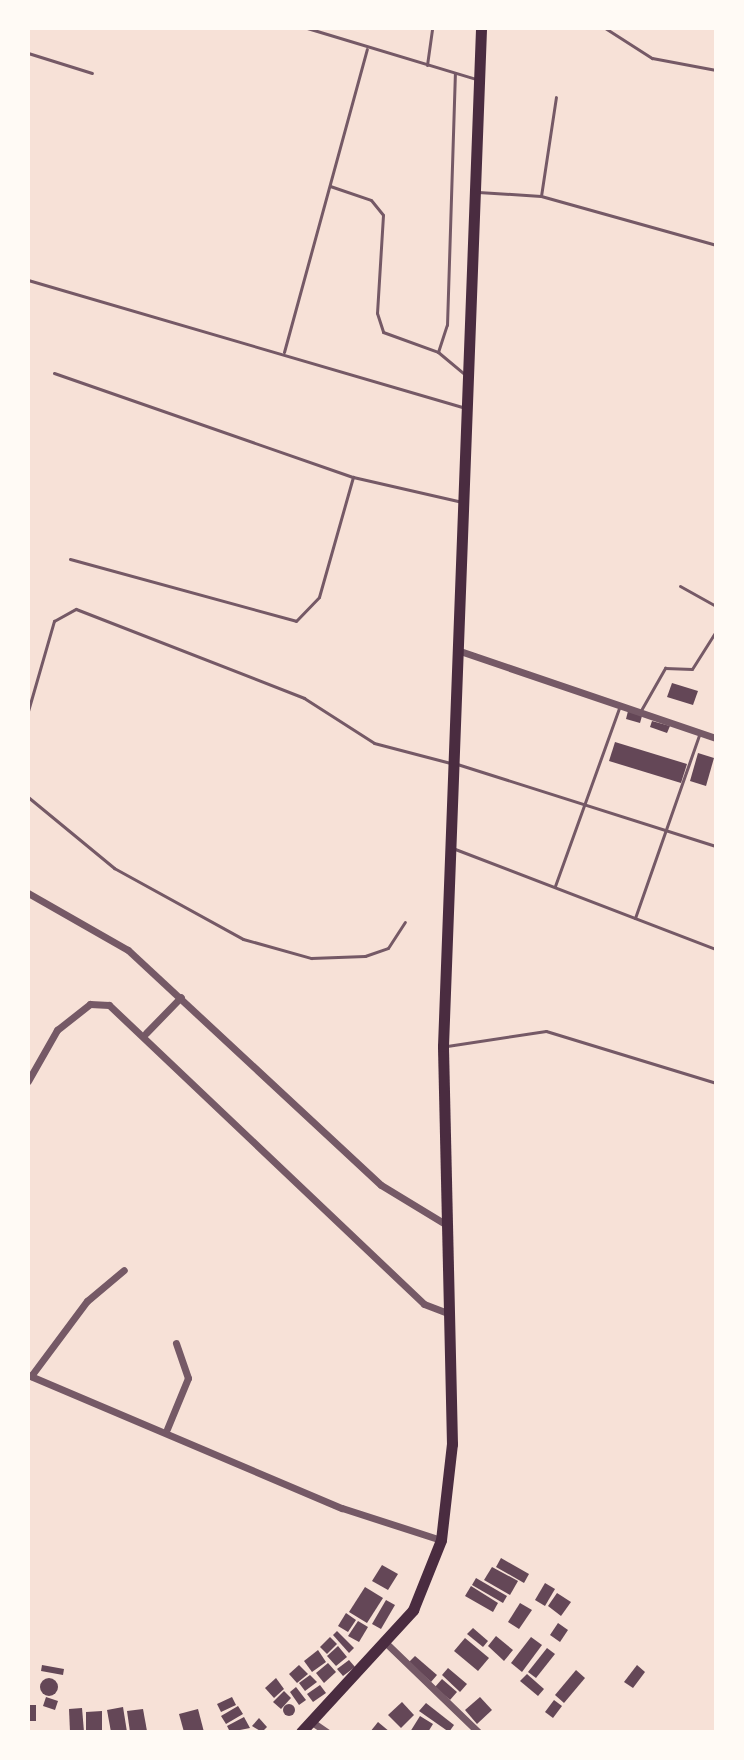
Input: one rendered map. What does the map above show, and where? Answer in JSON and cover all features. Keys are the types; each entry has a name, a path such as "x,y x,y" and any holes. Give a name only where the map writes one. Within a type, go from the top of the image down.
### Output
{"main road":[{"path":"301,1732 388,1645 419,1598 441,1540 455,1402 443,1046 447,847 469,409 481,28"}],"street":[{"path":"455,650 499,662 716,738"},
{"path":"28,893 104,934 181,997 381,1185 447,1225"},
{"path":"146,1033 181,997"},
{"path":"28,1081 50,1038 96,1002 146,1033 424,1304 450,1314"},
{"path":"124,1270 87,1301 30,1376 167,1429 342,1508 441,1540"},
{"path":"167,1429 188,1378 176,1343"},
{"path":"388,1645 478,1732"},
{"path":"312,1722 327,1732"}],"lane":[{"path":"307,28 367,49 479,80"},
{"path":"427,65 432,28"},
{"path":"605,28 652,58 716,70"},
{"path":"284,352 367,49"},
{"path":"28,53 92,73"},
{"path":"438,352 447,325 455,73"},
{"path":"541,196 556,97"},
{"path":"330,186 371,200 383,215 377,313 383,332 438,352 469,378"},
{"path":"474,192 541,196 716,245"},
{"path":"28,280 284,352 469,409"},
{"path":"54,373 353,477 463,502"},
{"path":"70,559 296,621 319,597 353,477"},
{"path":"680,586 716,606"},
{"path":"28,711 54,621 76,609 304,698 374,743 450,763 497,771 716,846"},
{"path":"640,712 665,668 692,669 716,631"},
{"path":"554,887 620,705"},
{"path":"635,918 700,732"},
{"path":"28,797 136,882 243,939 311,958 365,956 388,948 405,922"},
{"path":"447,847 716,949"},
{"path":"443,1046 546,1031 716,1083"}],"building":[{"path":"672,683 698,691 693,705 667,697"},
{"path":"628,711 642,716 640,723 626,719"},
{"path":"652,721 670,726 667,733 650,727"},
{"path":"615,742 687,764 681,783 609,761"},
{"path":"698,753 714,758 706,786 690,781"},
{"path":"501,1558 529,1574 524,1583 496,1567"},
{"path":"382,1565 398,1574 388,1590 372,1581"},
{"path":"492,1567 518,1581 510,1595 484,1580"},
{"path":"476,1578 507,1596 503,1603 472,1585"},
{"path":"545,1583 555,1589 545,1606 535,1600"},
{"path":"471,1586 498,1603 493,1612 465,1596"},
{"path":"365,1587 383,1598 367,1623 349,1612"},
{"path":"557,1593 571,1602 561,1616 548,1606"},
{"path":"386,1600 395,1605 381,1629 372,1624"},
{"path":"520,1603 532,1610 519,1629 508,1622"},
{"path":"346,1613 356,1620 348,1632 338,1626"},
{"path":"358,1621 368,1627 359,1642 348,1636"},
{"path":"558,1623 568,1630 560,1642 550,1635"},
{"path":"473,1628 488,1641 483,1647 467,1634"},
{"path":"337,1631 354,1648 349,1653 333,1635"},
{"path":"496,1636 513,1650 504,1661 488,1646"},
{"path":"330,1637 337,1644 327,1654 320,1647"},
{"path":"531,1637 542,1645 522,1672 511,1663"},
{"path":"465,1638 489,1658 478,1671 454,1651"},
{"path":"338,1646 347,1657 336,1666 327,1656"},
{"path":"547,1648 555,1654 536,1678 528,1672"},
{"path":"318,1650 326,1662 312,1672 304,1661"},
{"path":"415,1656 437,1675 431,1682 409,1662"},
{"path":"349,1660 355,1667 343,1676 337,1669"},
{"path":"328,1663 336,1672 324,1683 316,1673"},
{"path":"42,1665 64,1669 63,1675 41,1671"},
{"path":"299,1665 308,1674 297,1683 289,1674"},
{"path":"637,1665 645,1672 633,1688 624,1682"},
{"path":"448,1668 467,1684 460,1692 442,1675"},
{"path":"576,1670 585,1678 564,1703 555,1695"},
{"path":"527,1674 544,1689 538,1696 520,1681"},
{"path":"310,1675 317,1682 305,1691 299,1683"},
{"path":"49,1678 58,1687 49,1696 40,1687"},
{"path":"276,1678 284,1689 274,1698 265,1688"},
{"path":"442,1679 457,1692 450,1700 435,1687"},
{"path":"320,1685 326,1693 313,1702 307,1694"},
{"path":"296,1687 306,1700 299,1705 290,1692"},
{"path":"284,1691 291,1698 281,1709 273,1702"},
{"path":"46,1697 58,1701 55,1710 43,1706"},
{"path":"232,1697 236,1705 221,1712 217,1704"},
{"path":"480,1697 492,1710 477,1724 465,1710"},
{"path":"554,1700 562,1706 553,1718 545,1712"},
{"path":"402,1702 414,1715 401,1728 388,1715"},
{"path":"426,1703 454,1725 449,1732 419,1711"},
{"path":"28,1705 36,1705 36,1721 28,1721"},
{"path":"284,1705 294,1705 294,1715 284,1715"},
{"path":"238,1706 243,1714 226,1724 221,1716"},
{"path":"123,1707 127,1732 111,1732 107,1710"},
{"path":"82,1708 84,1732 70,1732 69,1709"},
{"path":"143,1709 147,1731 130,1732 127,1711"},
{"path":"198,1709 204,1732 184,1732 179,1714"},
{"path":"102,1711 102,1732 86,1732 86,1712"},
{"path":"420,1716 433,1724 428,1732 410,1732"},
{"path":"244,1717 250,1728 230,1732 227,1726"},
{"path":"259,1718 267,1727 262,1732 252,1726"},
{"path":"378,1722 390,1732 370,1732"}]}
